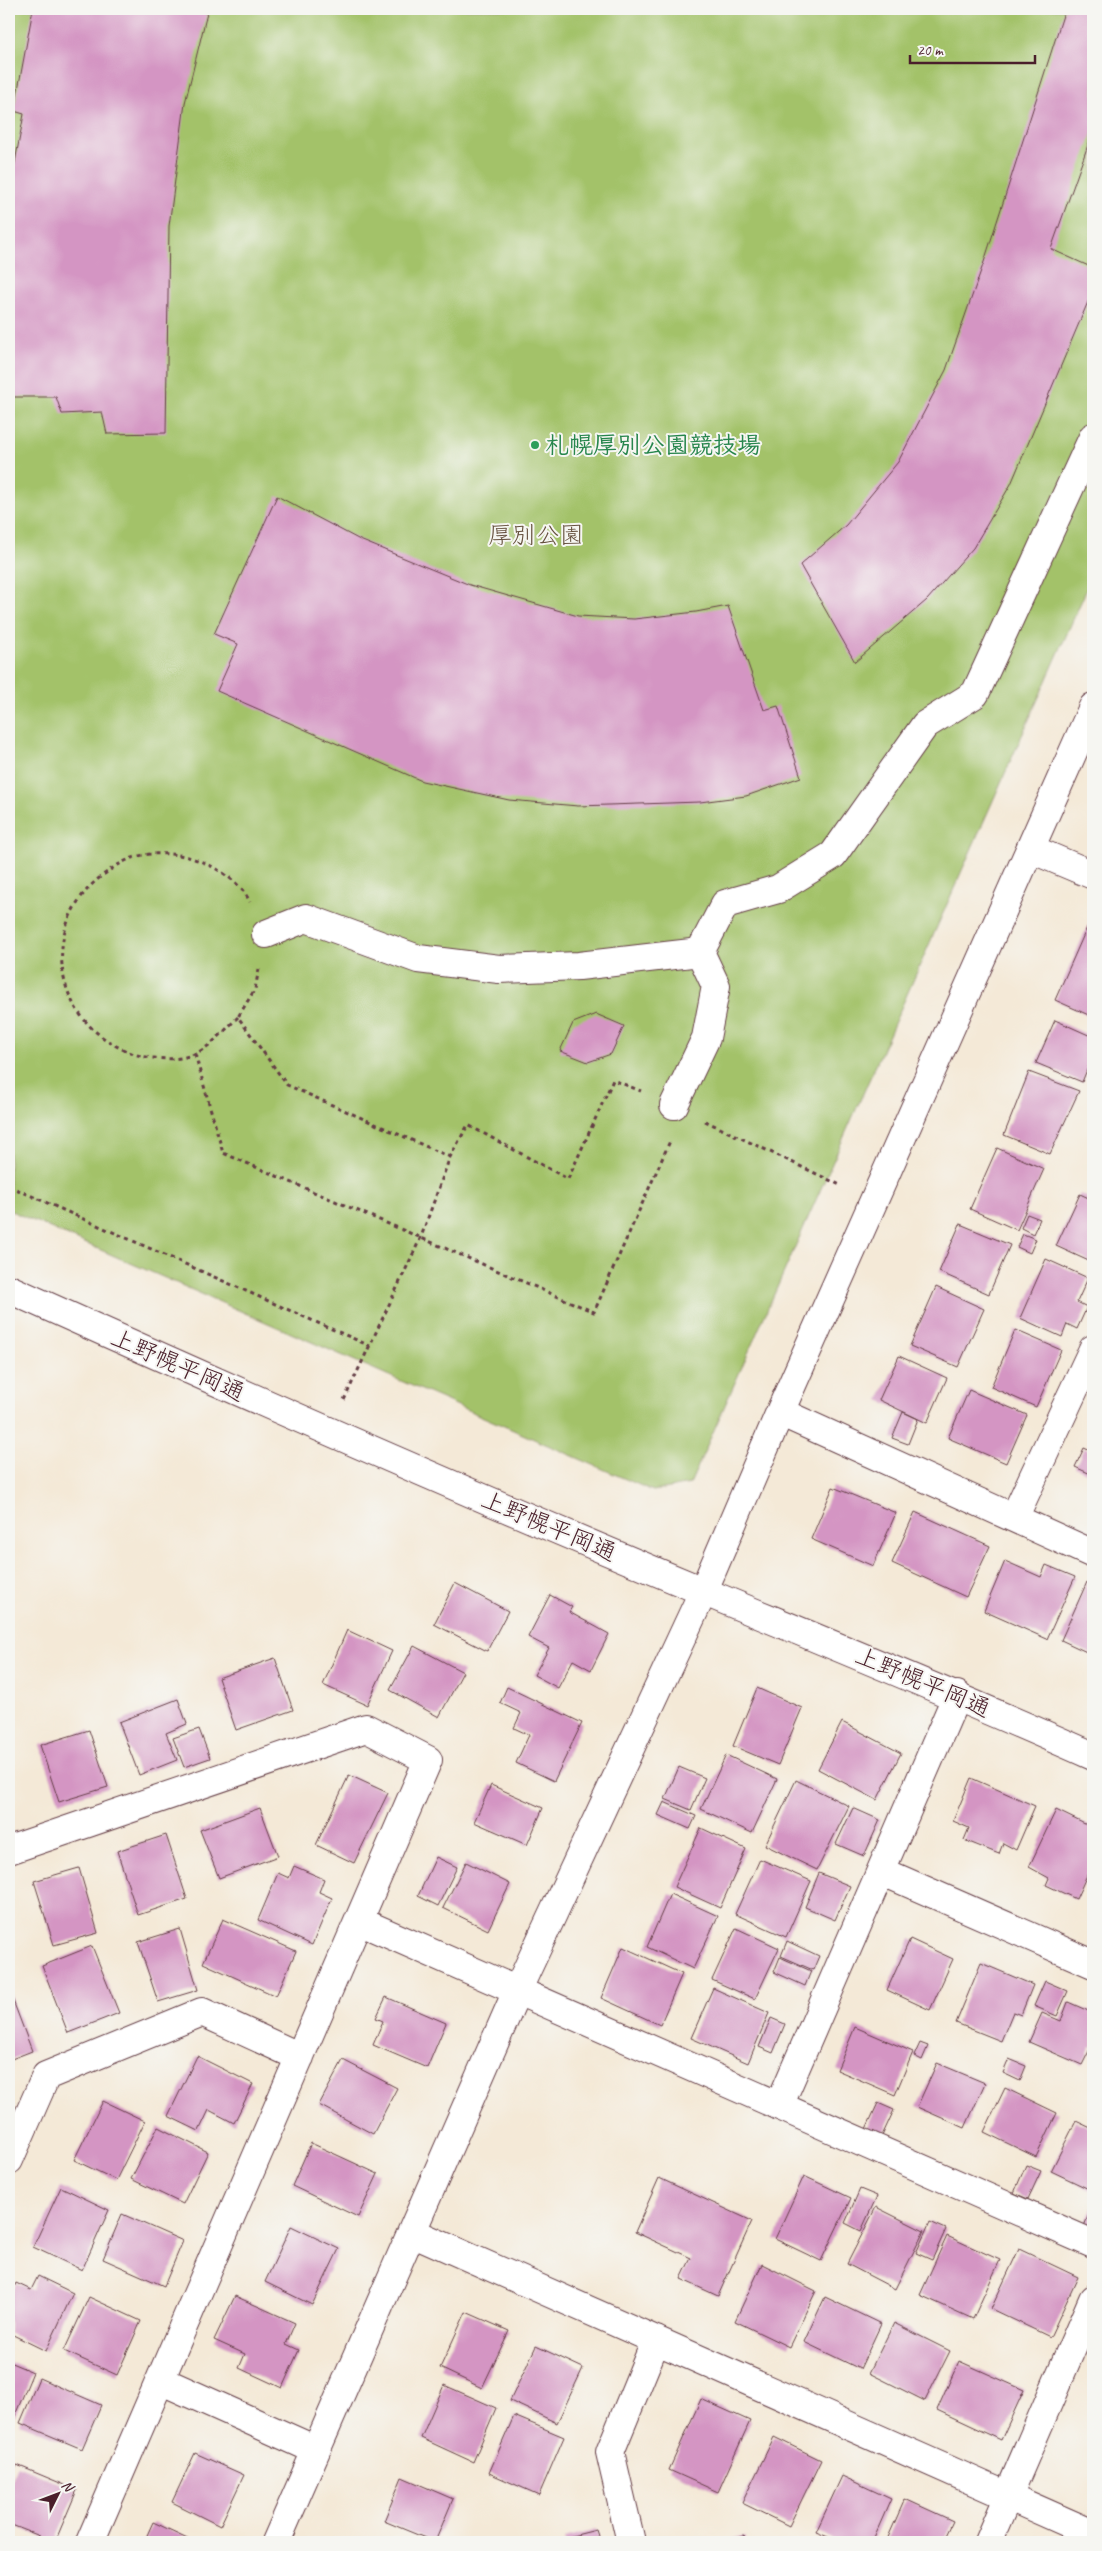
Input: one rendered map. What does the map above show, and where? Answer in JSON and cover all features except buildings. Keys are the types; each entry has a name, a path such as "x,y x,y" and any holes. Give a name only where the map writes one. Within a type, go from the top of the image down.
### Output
{"street":[{"path":"700,952 725,904 778,889 833,855 925,725 975,694 1093,437"},
{"path":"276,2542 517,1991 703,1592 780,1412 1093,707"},
{"path":"1031,849 1093,875"},
{"path":"266,934 306,918 418,959 499,969 578,966 700,952"},
{"path":"678,1108 706,1038 716,986 700,952"},
{"name":"上野幌平岡通","path":"9,1289 328,1432 703,1592 957,1695 1093,1756"},
{"path":"1014,1518 1093,1349"},
{"path":"780,1412 1093,1554"},
{"path":"779,2106 957,1695"},
{"path":"9,1850 366,1728 428,1760 90,2542"},
{"path":"880,1871 1093,1964"},
{"path":"359,1921 1093,2244"},
{"path":"9,2160 46,2076 202,2012 300,2057"},
{"path":"412,2232 1093,2534"},
{"path":"988,2542 1093,2300"},
{"path":"631,2542 610,2452 656,2340"},
{"path":"160,2380 316,2450"}],"path":[{"path":"148,852 181,854 219,871 245,891 266,934 255,989 238,1018 196,1054 174,1059 142,1057 116,1047 89,1028 73,1006 63,978 60,943 74,911 91,884 121,862 148,852"},
{"path":"238,1018 287,1085 450,1157"},
{"path":"196,1054 223,1153 594,1312 678,1108"},
{"path":"328,1432 421,1237 450,1157 468,1125 568,1179 613,1080 678,1108 874,1201"},
{"path":"9,1186 370,1346"}],"green space":[{"name":"厚別公園","path":"9,9 1093,9 1093,575 690,1484 653,1491 9,1210"}],"place":[{"name":"札幌厚別公園競技場","path":"535,445"}]}
